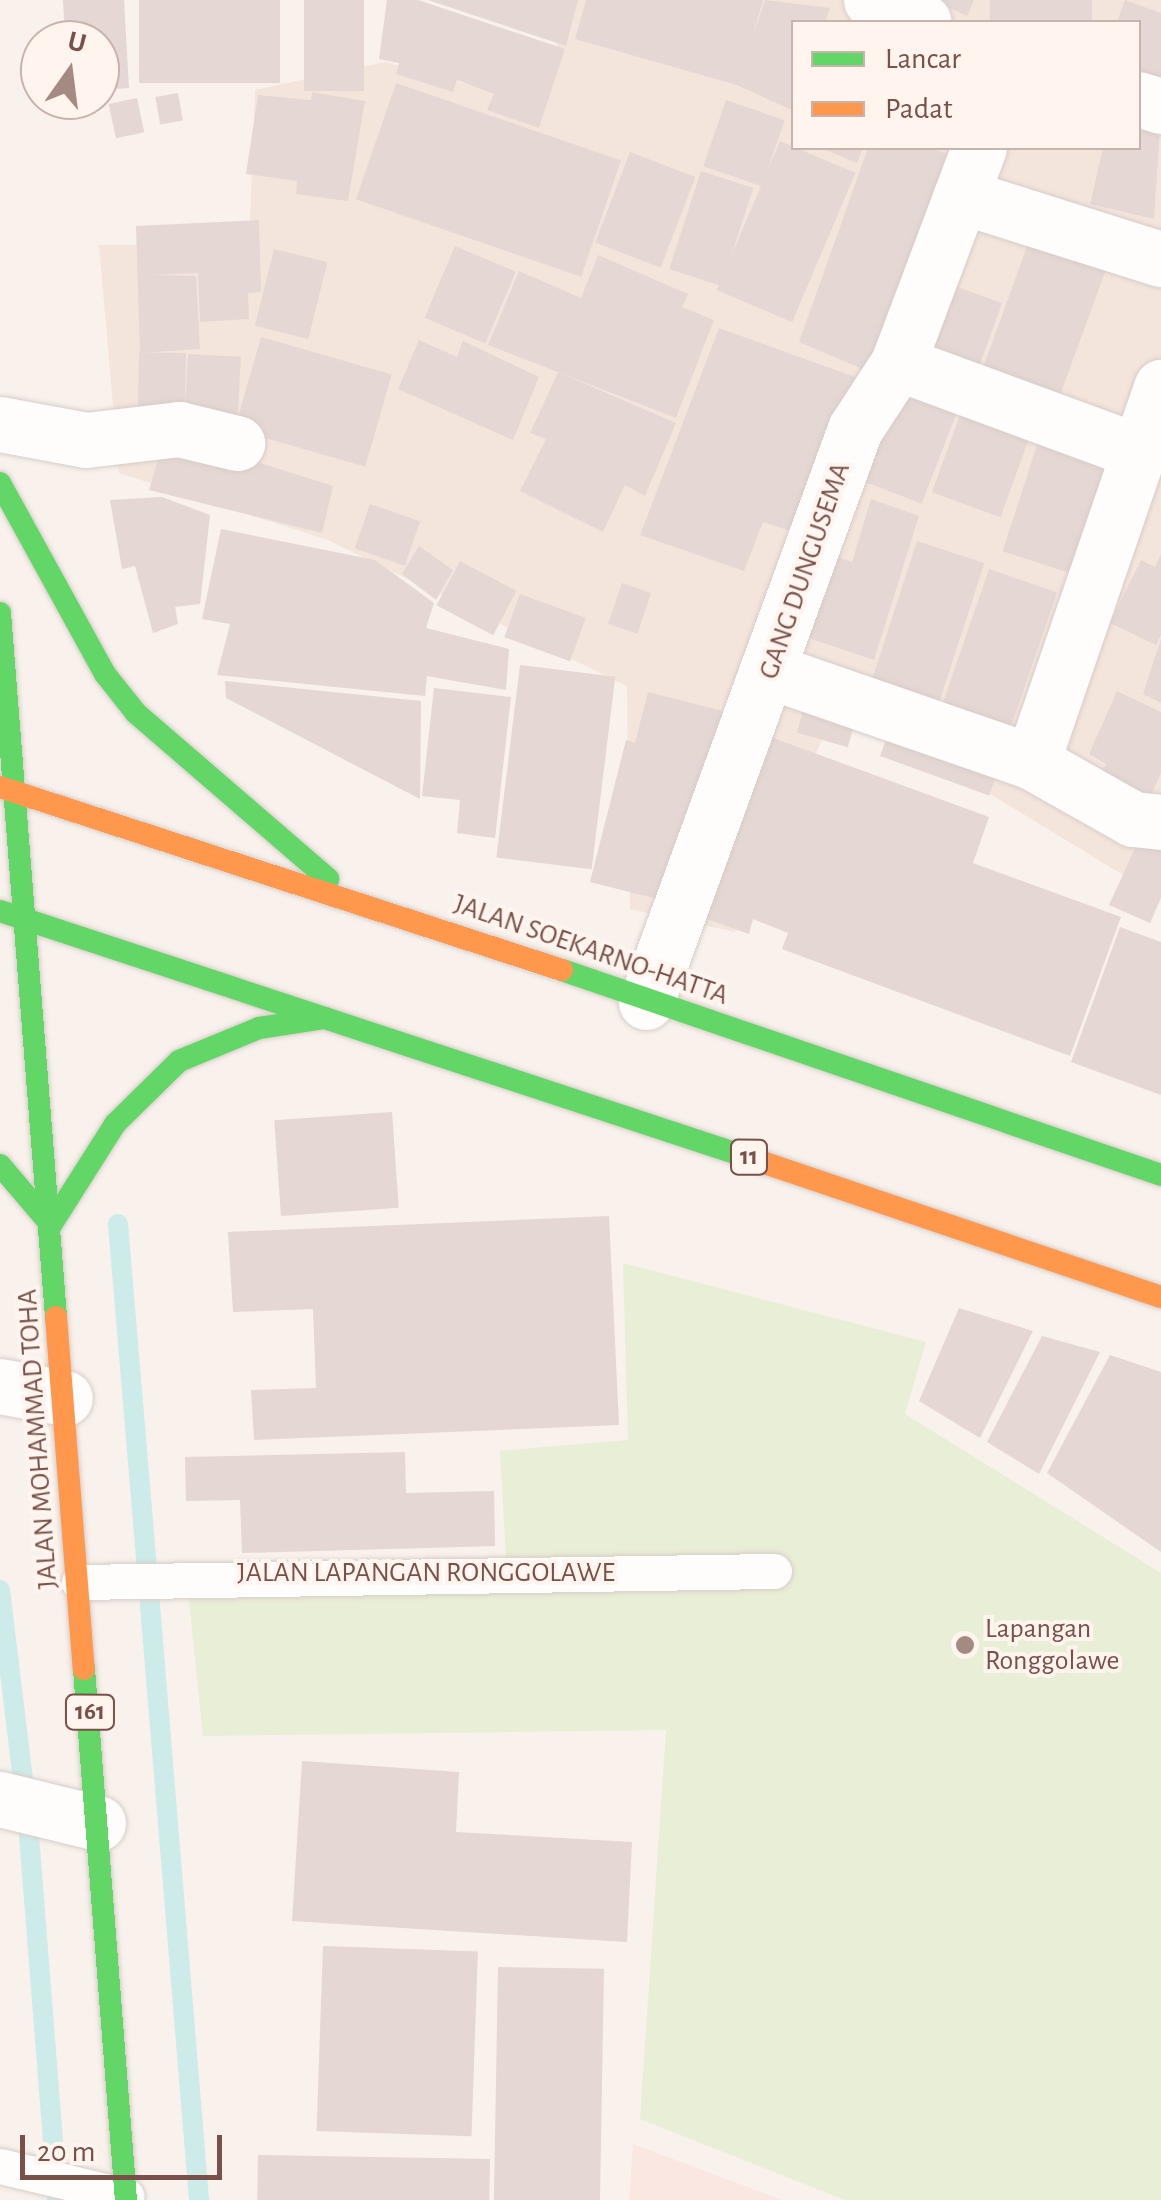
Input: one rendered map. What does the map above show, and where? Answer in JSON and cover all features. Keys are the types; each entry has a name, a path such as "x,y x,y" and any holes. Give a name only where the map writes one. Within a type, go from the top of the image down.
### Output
{"main road":[{"path":"0,483 104,674 136,713 200,776 350,897"},
{"name":"JALAN MOHAMMAD TOHA","path":"0,613 9,790 26,920 66,1398 126,2198"},
{"name":"JALAN SOEKARNO-HATTA","path":"9,790 350,897 1161,1176"},
{"name":"11","path":"0,911 336,1017 1161,1298"},
{"path":"0,1165 51,1225 115,1124 179,1062 258,1028 336,1017"}],"street":[{"path":"871,0 919,20"},
{"path":"970,172 1161,260"},
{"name":"GANG DUNGUSEMA","path":"646,1002 855,428 898,363 970,172"},
{"path":"898,363 1140,452"},
{"path":"1032,762 1161,387"},
{"path":"0,424 86,440 180,429 237,444"},
{"path":"767,670 1032,762 1134,819 1161,822"},
{"path":"0,1386 66,1398"},
{"path":"0,1799 98,1823"}],"lane":[{"name":"JALAN LAPANGAN RONGGOLAWE","path":"79,1582 774,1571"},
{"path":"0,2166 126,2198"}],"shaded area":[{"path":"576,0 1161,0 1161,898 839,702 735,932 630,909 627,686 328,540 119,473 99,245 249,245 255,90 385,62 532,101"},
{"path":"633,2144 782,2200 629,2200"}],"green space":[{"path":"623,1263 926,1342 905,1414 1161,1573 1161,2200 845,2200 640,2119 666,1730 203,1736 185,1562 506,1557 500,1451 628,1440"}],"building":[{"path":"63,0 124,0 129,88 120,89 120,20 64,20"},
{"path":"139,0 280,0 280,83 139,83"},
{"path":"304,0 364,0 364,91 304,91"},
{"path":"387,0 418,0 565,49 539,128 487,110 494,94 457,80 453,92 396,74 399,63 379,59"},
{"path":"428,0 578,0 566,46"},
{"path":"586,0 763,0 752,39 765,0 830,8 826,20 791,20 791,110 737,85 575,39"},
{"path":"933,0 974,0 967,16"},
{"path":"990,0 1092,0 1092,20 990,20"},
{"path":"1125,0 1161,13 1161,104 1141,97 1141,20 1118,20"},
{"path":"396,83 621,160 581,277 356,199"},
{"path":"312,92 365,101 348,201 296,194 297,181 246,174 258,95 311,100"},
{"path":"178,93 183,121 160,125 155,97"},
{"path":"137,98 144,132 116,138 112,120 120,120 120,102"},
{"path":"726,100 785,120 762,186 703,166"},
{"path":"1141,106 1161,112 1154,219 1090,204 1103,150 1141,150"},
{"path":"780,141 791,146 791,150 801,150 855,173 792,322 717,290"},
{"path":"826,150 862,150 857,163"},
{"path":"867,150 936,150 953,156 879,376 799,342"},
{"path":"630,152 695,177 661,268 595,243"},
{"path":"701,171 753,188 721,286 669,269"},
{"path":"259,220 261,292 248,293 249,319 200,322 198,273 152,275 196,276 200,349 140,353 136,226"},
{"path":"1033,230 1110,258 1056,407 979,378"},
{"path":"455,246 516,272 485,344 425,318"},
{"path":"274,249 327,262 308,339 255,326"},
{"path":"598,255 688,294 682,307 714,320 676,418 488,345 519,271 581,298"},
{"path":"941,281 1002,303 977,372 916,350"},
{"path":"719,328 855,377 805,536 763,522 744,571 640,535"},
{"path":"261,337 392,374 365,467 235,429"},
{"path":"419,340 457,357 463,341 539,377 513,440 398,389"},
{"path":"139,352 186,353 185,416 138,415"},
{"path":"188,354 241,357 237,427 184,424"},
{"path":"558,372 676,423 645,496 625,485 603,532 520,491 546,439 530,433"},
{"path":"892,383 958,408 922,504 855,478"},
{"path":"964,404 1033,429 1000,517 932,492"},
{"path":"166,433 333,486 322,533 149,490"},
{"path":"1039,439 1112,463 1076,575 1003,551"},
{"path":"162,497 210,515 200,604 175,607 178,624 153,633 135,566 122,569 110,500"},
{"path":"871,499 919,516 874,660 803,636 831,555 852,562"},
{"path":"370,504 420,521 405,566 355,548"},
{"path":"221,529 375,560 434,603 426,628 509,649 506,690 427,676 425,696 217,675 230,624 202,619"},
{"path":"917,541 985,563 940,701 872,679"},
{"path":"419,546 453,570 436,600 402,574"},
{"path":"1161,554 1161,635 1156,645 1110,623 1141,560 1155,567"},
{"path":"460,561 517,591 493,635 437,605"},
{"path":"989,569 1057,592 1010,730 941,707"},
{"path":"622,583 651,593 637,634 608,624"},
{"path":"520,594 586,618 570,661 504,637"},
{"path":"1161,639 1161,703 1143,694"},
{"path":"520,665 615,677 592,869 496,858"},
{"path":"225,681 421,701 420,799 226,698"},
{"path":"434,688 511,697 495,838 457,833 460,800 422,796"},
{"path":"1117,691 1161,712 1161,773 1144,810 1094,787 1106,764 1089,754"},
{"path":"648,692 730,713 681,905 590,882 626,740 635,743"},
{"path":"807,697 858,712 848,747 797,733"},
{"path":"892,723 1001,763 989,796 880,756"},
{"path":"765,735 989,817 973,863 1121,917 1070,1056 782,949 788,933 753,919 749,934 698,916"},
{"path":"1146,824 1161,832 1161,898 1150,923 1109,905"},
{"path":"1120,927 1161,942 1161,1095 1071,1062"},
{"path":"392,1112 399,1208 281,1216 274,1120"},
{"path":"609,1216 619,1425 254,1440 251,1390 316,1388 313,1309 233,1312 228,1232"},
{"path":"959,1308 1033,1331 980,1438 919,1401"},
{"path":"1042,1336 1100,1352 1039,1474 987,1442"},
{"path":"1110,1355 1161,1372 1161,1552 1047,1473"},
{"path":"405,1452 406,1493 494,1491 495,1546 242,1553 240,1500 186,1501 185,1457"},
{"path":"302,1761 459,1772 456,1832 632,1842 627,1942 292,1921"},
{"path":"323,1946 478,1951 471,2136 317,2131"},
{"path":"498,1967 604,1969 600,2200 494,2200"},
{"path":"258,2155 490,2159 489,2200 257,2200"}],"waterway":[{"path":"118,1224 147,1570"},
{"path":"0,1590 25,1796"},
{"path":"149,1593 199,2200"},
{"path":"28,1823 54,2154"}],"traffic: fast":[{"path":"0,483 105,674 136,713 328,879"},
{"path":"0,613 56,1317"},
{"path":"0,911 765,1163"},
{"path":"562,970 1161,1175"},
{"path":"0,1165 51,1225 115,1124 179,1061 259,1028 325,1018"},
{"path":"84,1669 126,2200"}],"traffic: slow":[{"path":"0,787 562,970"},
{"path":"765,1163 1161,1297"},
{"path":"56,1317 84,1669"}],"place":[{"name":"Lapangan Ronggolawe","path":"965,1645"}]}
